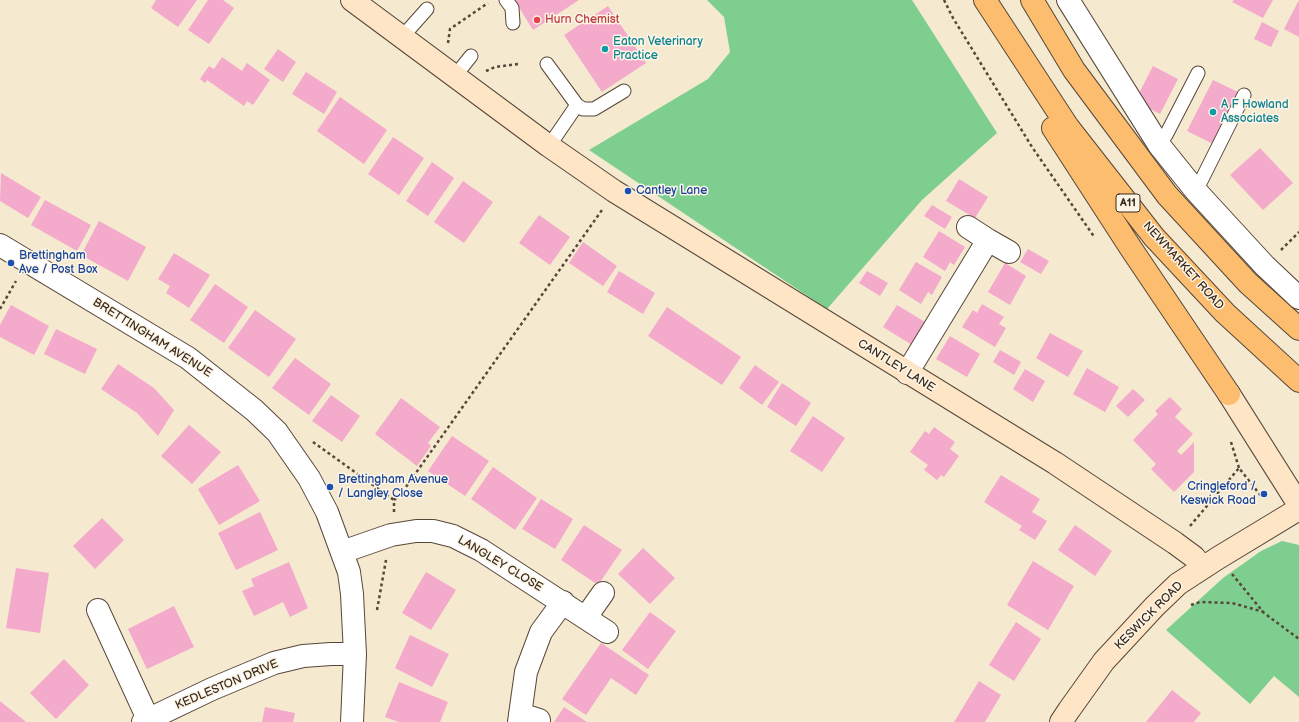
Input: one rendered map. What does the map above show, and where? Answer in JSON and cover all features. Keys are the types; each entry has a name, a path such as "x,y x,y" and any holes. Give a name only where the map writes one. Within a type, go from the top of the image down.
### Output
{"highway":[{"path":"1032,0 1074,70 1167,195 1248,283 1299,329"},
{"name":"NEWMARKET ROAD","path":"986,1 1068,127 1154,237 1225,313 1299,381"},
{"name":"A11","path":"986,1 1055,131 1130,247 1229,394"}],"street":[{"name":"CANTLEY LANE","path":"352,0 403,36 549,146 614,191 1055,463 1194,557 1210,563"},
{"path":"1068,0 1158,145 1196,191 1265,266 1299,298"},
{"path":"968,227 1009,252"},
{"path":"908,373 988,240"},
{"name":"BRETTINGHAM AVENUE","path":"0,245 188,358 254,410 277,432 310,478 327,512 349,572 352,594 355,654 352,722"},
{"path":"1229,394 1299,505"},
{"name":"KESWICK ROAD","path":"1061,722 1104,661 1178,584 1299,509"},
{"name":"LANGLEY CLOSE","path":"342,552 391,535 416,531 433,532 453,536 481,550 586,617 606,632"},
{"path":"586,617 603,593"},
{"path":"526,719 526,672 541,632 563,602"},
{"name":"KEDLESTON DRIVE","path":"98,610 146,720 212,689 274,663 303,656 355,654"}],"lane":[{"path":"506,0 512,8 513,22"},
{"path":"403,36 426,10"},
{"path":"464,82 471,56"},
{"path":"547,64 577,105 584,109 594,109 624,91"},
{"path":"1158,145 1166,136 1198,73"},
{"path":"1196,191 1244,95"},
{"path":"549,146 577,105"}],"path":[{"path":"448,42 450,29 492,0"},
{"path":"464,82 494,67 518,64"},
{"path":"309,439 394,500 401,494 481,382 614,191"},
{"path":"1277,254 1299,232"},
{"path":"0,309 27,262"},
{"path":"1175,543 1239,468 1261,496"},
{"path":"1210,563 1264,613 1299,639"},
{"path":"1185,607 1200,602 1232,602 1264,613"}],"green space":[{"path":"707,0 912,0 997,133 922,200 827,309 589,150 708,79 730,52 724,17"},
{"path":"1282,541 1299,545 1299,697 1274,676 1250,704 1166,630 1223,578 1261,551"}],"building":[{"path":"156,0 197,0 178,27 151,8"},
{"path":"208,0 223,0 234,8 209,44 188,30"},
{"name":"Hurn Chemist","path":"579,0 533,30 515,1"},
{"path":"1234,0 1273,0 1263,18 1232,2"},
{"path":"1299,0 1299,37 1284,29"},
{"name":"Eaton Veterinary Practice","path":"608,6 646,63 602,92 564,35"},
{"path":"1262,22 1279,31 1271,47 1254,39"},
{"path":"278,49 296,62 283,82 264,69"},
{"path":"222,57 242,71 247,63 270,80 253,105 247,101 244,106 207,80 205,83 200,79 209,66 214,69"},
{"path":"1153,66 1178,79 1160,114 1135,101"},
{"path":"306,72 337,92 324,114 292,94"},
{"name":"A F Howland Associates","path":"1213,80 1238,92 1213,144 1187,131"},
{"path":"340,97 387,130 364,164 317,131"},
{"path":"393,137 424,158 399,195 368,174"},
{"path":"1260,148 1293,183 1263,210 1230,175"},
{"path":"432,162 454,178 428,216 406,201"},
{"path":"1,173 41,197 28,218 0,201"},
{"path":"959,179 988,197 975,218 946,201"},
{"path":"463,181 493,202 464,243 434,222"},
{"path":"45,200 91,225 77,251 31,225"},
{"path":"932,205 952,217 945,229 924,216"},
{"path":"539,215 570,237 550,265 519,243"},
{"path":"99,221 146,247 128,281 81,255"},
{"path":"939,231 965,247 954,265 950,262 945,271 923,257"},
{"path":"583,242 617,266 603,286 569,263"},
{"path":"1028,249 1049,261 1041,274 1020,262"},
{"path":"174,253 210,275 189,308 166,293 170,286 158,279"},
{"path":"916,262 942,277 932,295 928,292 921,304 899,290"},
{"path":"1005,263 1026,276 1010,305 988,292"},
{"path":"619,271 655,293 643,314 607,292"},
{"path":"867,271 888,283 880,296 859,283"},
{"path":"215,284 248,307 224,343 190,320"},
{"path":"982,304 1004,317 999,324 1006,328 995,347 962,327 973,310 977,313"},
{"path":"11,305 49,326 34,355 0,337 0,325"},
{"path":"897,305 925,322 912,345 883,327"},
{"path":"667,307 741,357 722,385 648,336"},
{"path":"255,310 296,339 269,377 228,348"},
{"path":"56,329 97,349 85,374 44,354"},
{"path":"1050,333 1083,351 1068,377 1036,358"},
{"path":"950,336 980,354 967,377 936,359"},
{"path":"1000,350 1021,362 1014,375 993,362"},
{"path":"295,358 331,384 309,415 272,388"},
{"path":"118,364 154,388 174,410 158,436 137,413 101,389"},
{"path":"755,365 779,382 762,405 739,388"},
{"path":"1087,368 1119,387 1105,412 1073,394"},
{"path":"1025,369 1045,381 1033,402 1013,389"},
{"path":"782,383 811,403 796,426 767,407"},
{"path":"1133,389 1145,400 1128,417 1116,406"},
{"path":"331,395 360,416 342,442 312,421"},
{"path":"1170,397 1182,409 1175,417 1193,434 1177,451 1181,455 1194,442 1194,472 1174,492 1151,469 1156,464 1133,440 1158,414 1155,411"},
{"path":"401,398 440,427 428,443 431,446 417,466 375,434"},
{"path":"813,416 845,438 822,472 790,451"},
{"path":"189,425 221,452 192,484 161,456"},
{"path":"934,427 955,442 950,449 959,456 944,477 941,475 937,480 924,470 928,465 910,452 925,431 929,434"},
{"path":"452,436 489,461 465,496 428,471"},
{"path":"238,465 260,501 219,525 198,489"},
{"path":"493,467 537,498 515,530 471,499"},
{"path":"1001,475 1040,499 1032,512 1047,521 1035,540 1019,530 1022,526 984,502"},
{"path":"541,499 573,519 555,549 522,529"},
{"path":"260,512 278,550 236,570 218,533"},
{"path":"102,518 124,540 95,569 73,546"},
{"path":"584,525 622,550 598,585 561,560"},
{"path":"1075,525 1112,551 1095,576 1058,550"},
{"path":"643,548 675,578 650,604 618,574"},
{"path":"1033,561 1074,586 1048,630 1007,605"},
{"path":"289,562 308,608 290,617 283,602 254,616 242,591 254,586 251,579"},
{"path":"16,568 49,573 40,633 6,628"},
{"path":"426,572 456,590 431,630 402,613"},
{"path":"174,606 194,647 147,669 128,629"},
{"path":"650,612 676,631 648,669 622,650"},
{"path":"1016,622 1041,639 1014,681 989,665"},
{"path":"410,635 449,654 432,687 395,668"},
{"path":"601,643 649,675 636,695 611,678 586,715 562,699"},
{"path":"64,659 89,685 56,719 30,693"},
{"path":"979,681 1001,695 985,722 954,722"},
{"path":"399,682 448,702 440,722 399,722 385,717"},
{"path":"1172,690 1201,713 1194,722 1146,722"},
{"path":"0,701 26,722 0,722"},
{"path":"265,707 295,713 293,722 262,722"},
{"path":"564,707 587,722 554,722"}],"place":[{"name":"Hurn Chemist","path":"537,20"},
{"name":"Eaton Veterinary Practice","path":"605,49"},
{"name":"A F Howland Associates","path":"1213,112"},
{"name":"Cantley Lane","path":"628,191"},
{"name":"Brettingham Ave / Post Box","path":"11,263"},
{"name":"Brettingham Avenue / Langley Close","path":"330,487"},
{"name":"Cringleford / Keswick Road","path":"1264,494"}]}
